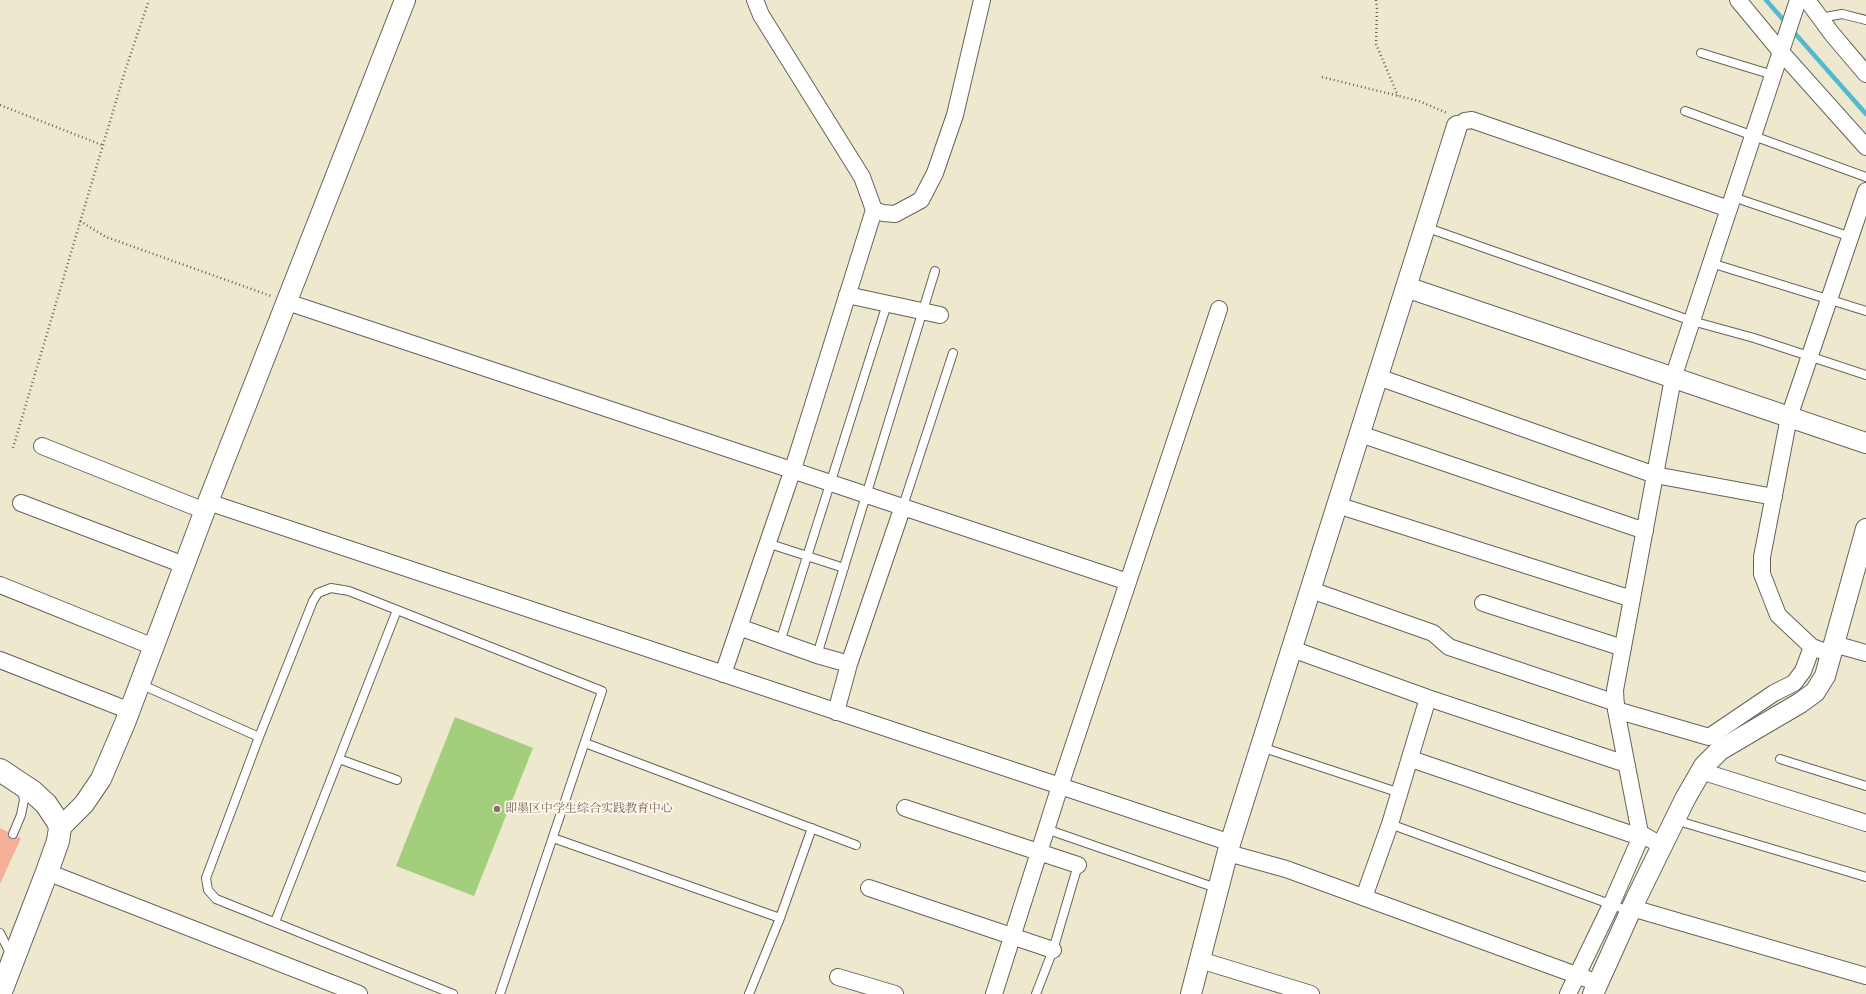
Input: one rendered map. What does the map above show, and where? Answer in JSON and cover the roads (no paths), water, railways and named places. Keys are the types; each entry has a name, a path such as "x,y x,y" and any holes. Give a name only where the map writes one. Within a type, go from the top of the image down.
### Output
{"main road":[{"path":"0,770 21,783 46,804 58,822 60,828 58,841 47,872 0,994"}],"street":[{"path":"60,828 84,804 101,778 130,711 206,507 405,0"},
{"path":"723,674 792,469 874,210 862,177 761,15 755,0"},
{"path":"874,210 883,213 895,214 903,211 921,200 935,173 955,115 982,0"},
{"path":"1738,0 1866,147"},
{"path":"1649,838 1626,764 1616,706 1615,690 1673,378 1773,75 1801,1 1820,18 1866,74"},
{"path":"1191,994 1229,848 1458,126 1464,120 1472,120 1731,203"},
{"path":"1866,191 1790,417 1762,557 1762,574 1778,615 1812,648 1866,653"},
{"path":"1406,287 1866,443"},
{"path":"847,295 940,316"},
{"path":"287,302 1128,582"},
{"path":"994,994 1060,786 1219,309"},
{"path":"1378,377 1655,475 1774,497"},
{"path":"1360,434 1645,531"},
{"path":"42,446 206,507 723,674 1060,786 1364,897 1591,985"},
{"path":"21,503 184,565"},
{"path":"1337,505 1632,599"},
{"path":"836,712 849,664 903,506"},
{"path":"1568,994 1591,985 1623,908 1649,838 1675,820 1701,771 1720,750 1800,703 1815,692 1825,676 1865,537"},
{"path":"0,585 154,647"},
{"path":"1311,590 1433,633 1449,647 1709,737 1774,694 1794,683 1802,671 1812,648"},
{"path":"1482,603 1623,648"},
{"path":"739,627 817,655 849,664"},
{"path":"1292,649 1428,698 1626,764"},
{"path":"0,660 130,711"},
{"path":"1364,897 1411,759 1428,698"},
{"path":"1411,759 1632,834 1649,838"},
{"path":"1701,771 1866,823"},
{"path":"905,808 1078,865"},
{"path":"47,872 359,994"},
{"path":"869,888 1053,950"},
{"path":"1623,908 1866,976"},
{"path":"1200,960 1301,992"},
{"path":"838,977 895,994"}],"lane":[{"path":"1820,18 1842,14 1866,20"},
{"path":"1701,53 1773,75"},
{"path":"1685,111 1866,177"},
{"path":"1731,203 1851,237"},
{"path":"1425,227 1692,321 1754,338 1866,375"},
{"path":"1712,263 1866,311"},
{"path":"817,655 935,271"},
{"path":"780,642 887,304"},
{"path":"903,506 953,353"},
{"path":"767,543 844,568"},
{"path":"453,994 216,899 208,890 206,878 259,737 313,601 318,593 331,588 349,590 602,691 500,994"},
{"path":"275,922 397,610"},
{"path":"140,684 259,737"},
{"path":"585,743 856,845"},
{"path":"1261,747 1400,793"},
{"path":"339,759 397,780"},
{"path":"1780,759 1866,786"},
{"path":"13,834 21,815 24,800 21,783"},
{"path":"1675,820 1866,877"},
{"path":"1390,824 1623,908"},
{"path":"749,994 780,918 812,828"},
{"path":"1046,829 1219,889"},
{"path":"553,838 780,918"},
{"path":"1036,994 1053,950 1078,865"},
{"path":"0,933 13,960"}],"waterway":[{"path":"1766,0 1787,24"},
{"path":"1792,30 1866,114"}],"place":[{"name":"即墨区中学生综合实践教育中心","path":"497,809"}]}
